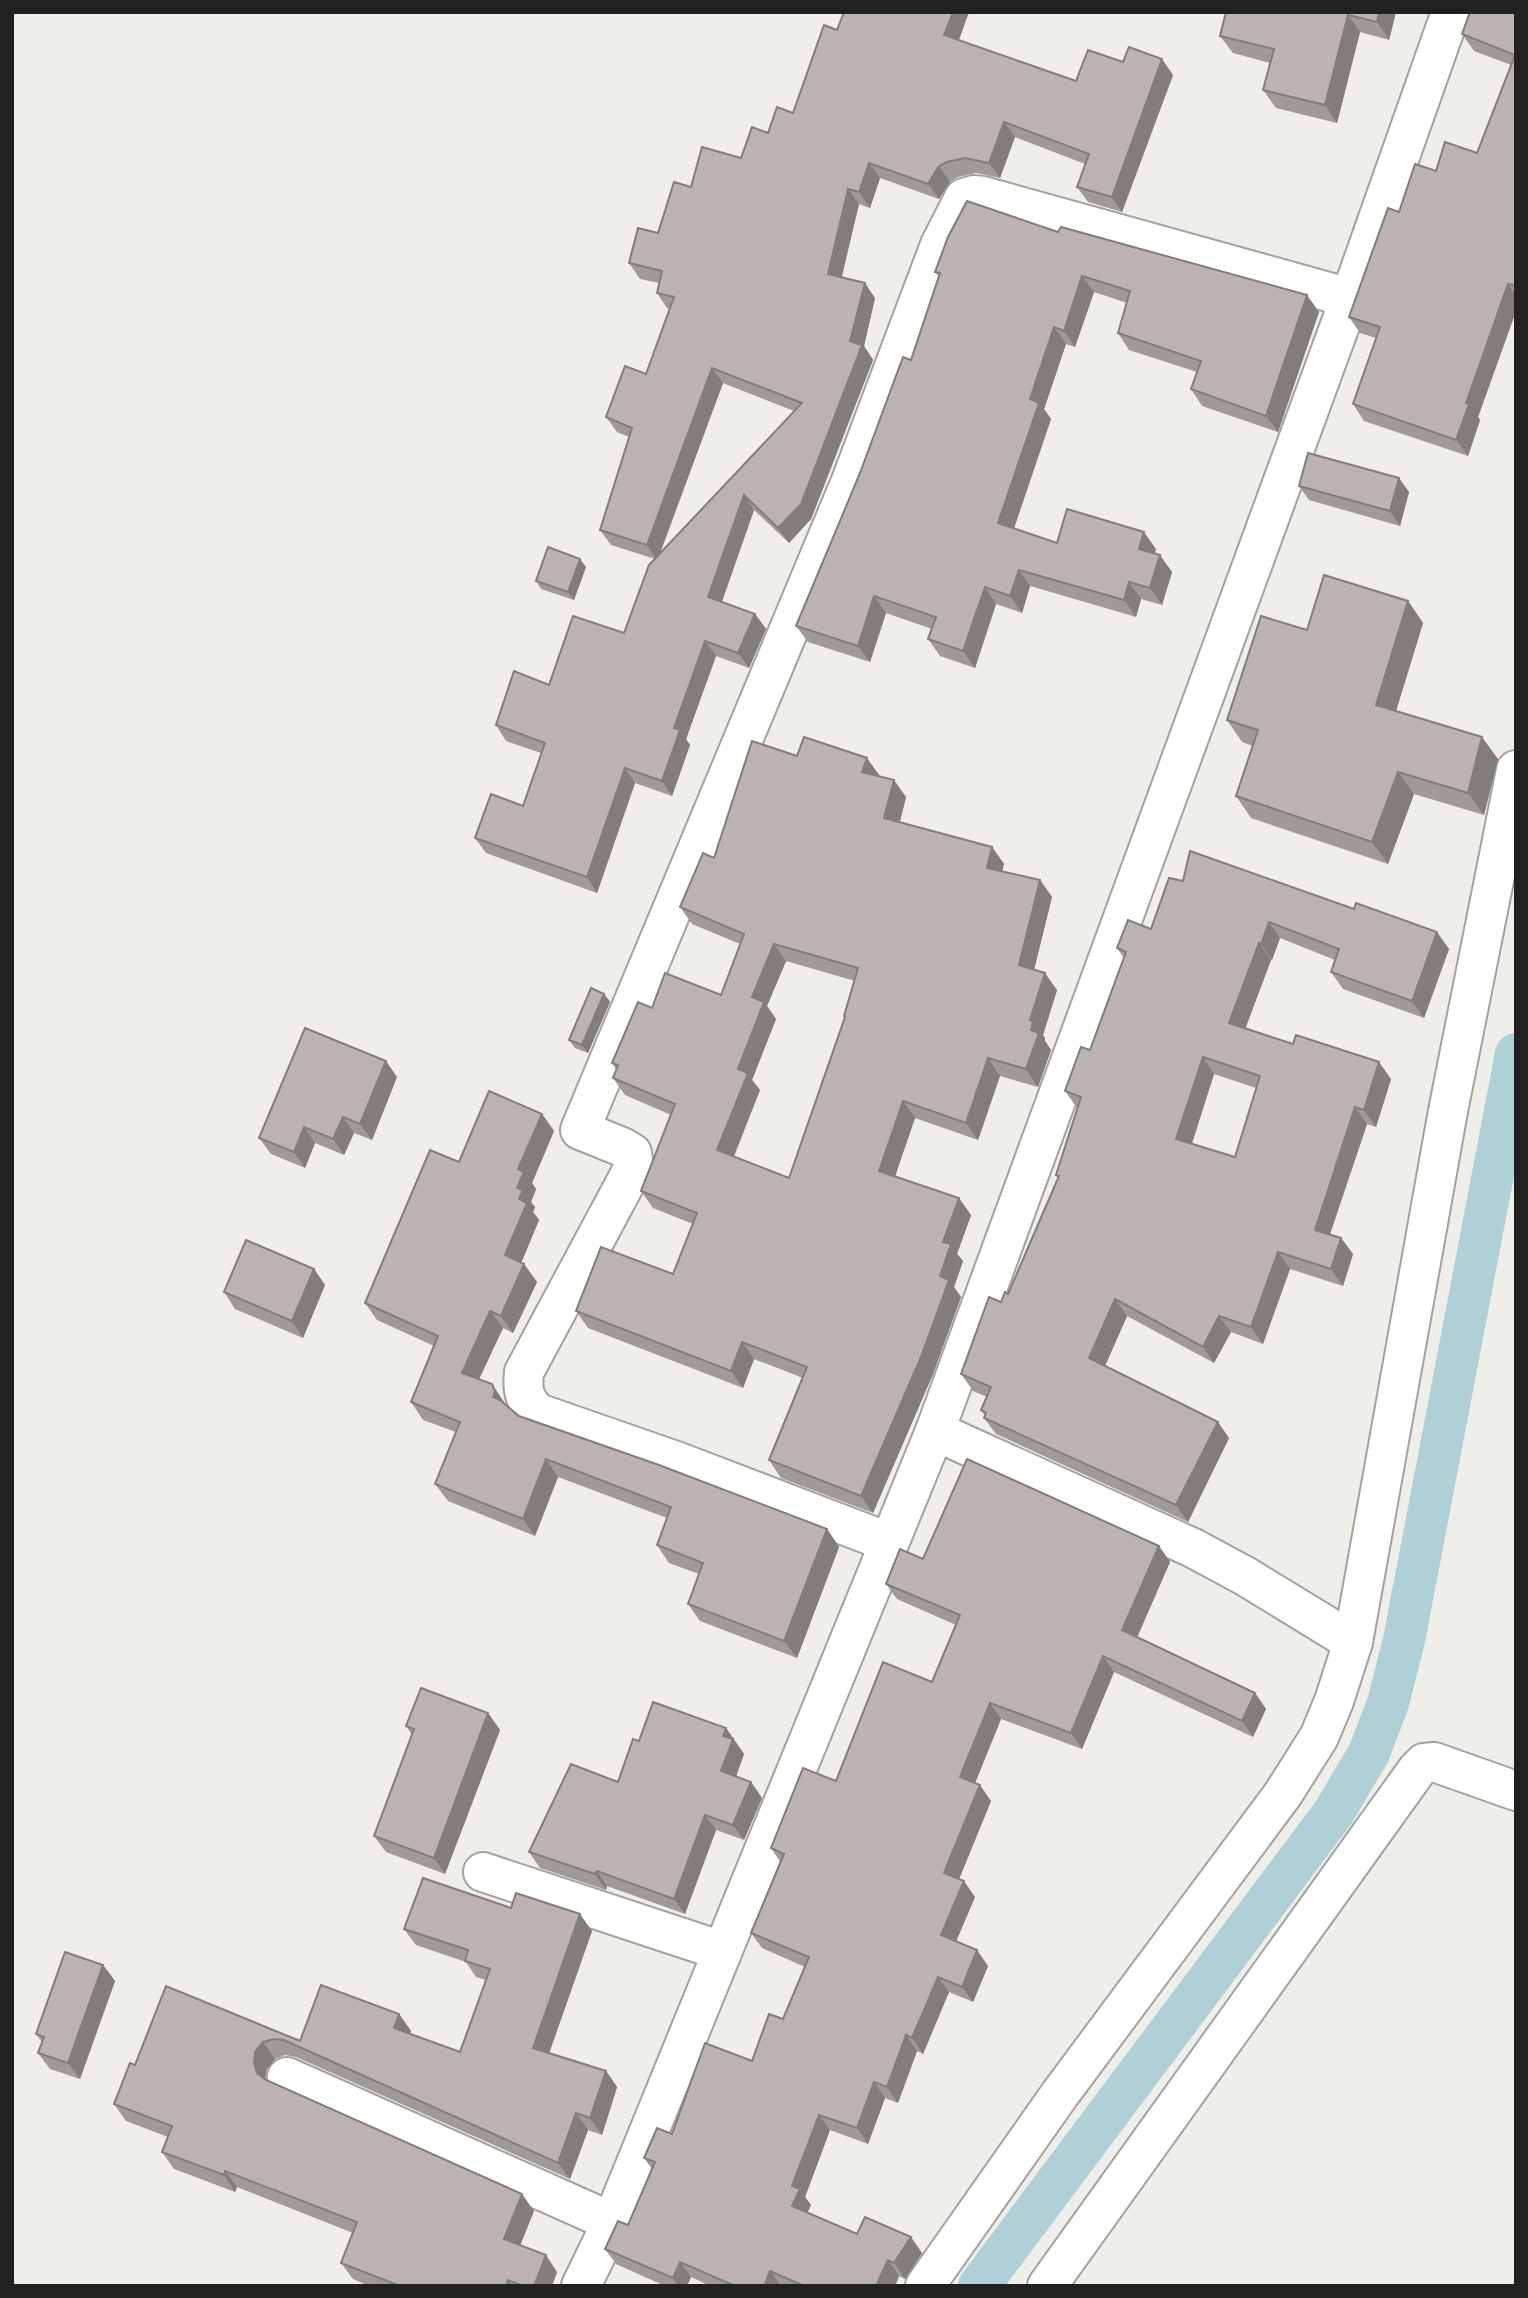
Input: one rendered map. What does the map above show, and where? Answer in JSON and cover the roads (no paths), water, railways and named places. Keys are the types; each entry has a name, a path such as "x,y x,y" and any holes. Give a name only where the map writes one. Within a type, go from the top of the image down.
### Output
{"street":[{"path":"581,2286 612,2222 935,1431 1350,298 1451,12"},
{"path":"888,1542 679,1462 538,1413 526,1402 522,1389 524,1372 634,1167 632,1153 580,1130 851,481 940,245 964,198 974,195 983,197 1350,298"},
{"path":"925,2286 1060,2094 1283,1794 1319,1737 1334,1702 1353,1642 1448,1111 1516,770"},
{"path":"935,1431 1193,1548 1245,1576 1353,1642"},
{"path":"1046,2286 1417,1770 1424,1763 1434,1762 1516,1791"},
{"path":"483,1872 722,1951"},
{"path":"287,2077 612,2222"}],"waterway":[{"path":"979,2286 1334,1812 1369,1753 1388,1703 1404,1640 1516,1054"}]}
